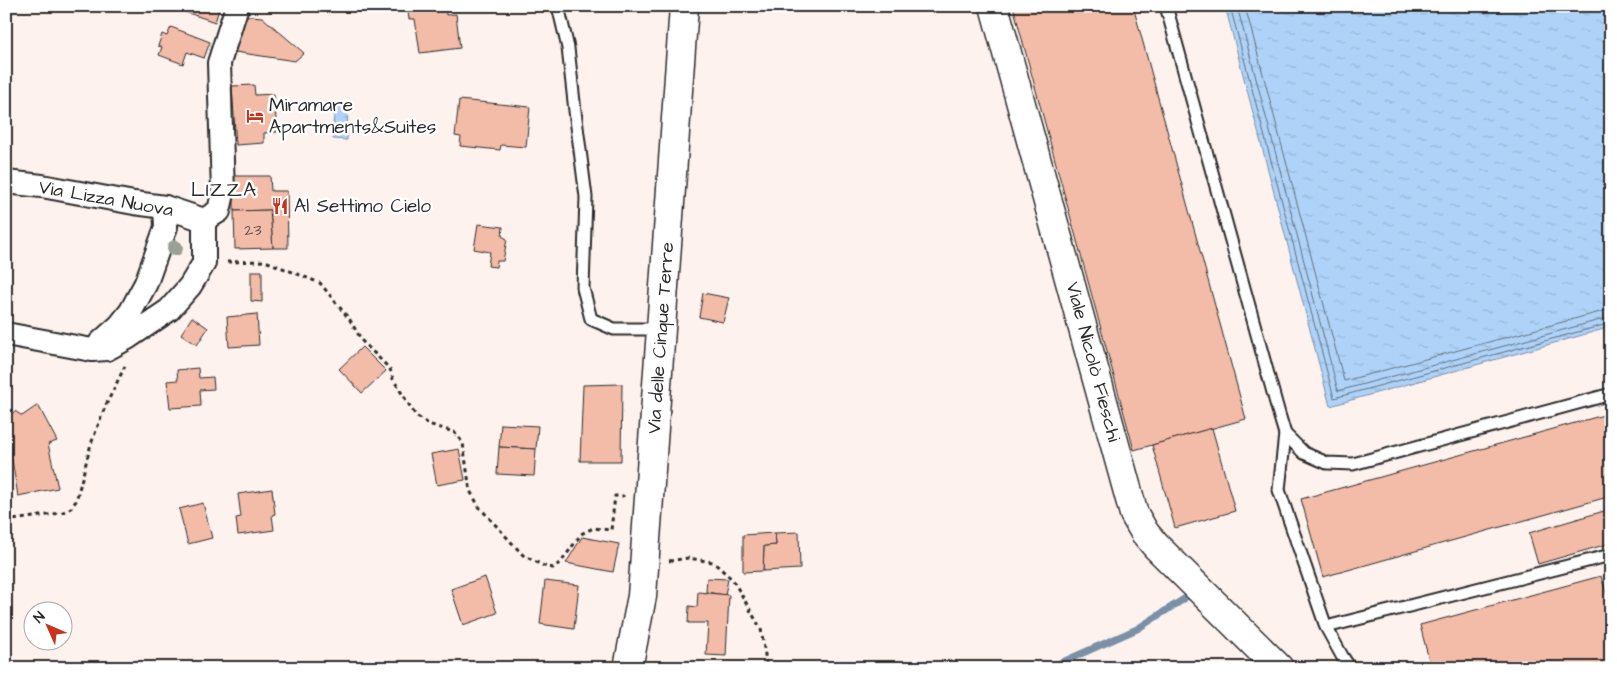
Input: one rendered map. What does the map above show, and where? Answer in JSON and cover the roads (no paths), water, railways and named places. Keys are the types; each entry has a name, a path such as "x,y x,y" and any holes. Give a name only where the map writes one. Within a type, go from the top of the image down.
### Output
{"main road":[{"name":"Via delle Cinque Terre","path":"628,668 642,596 684,6"},
{"name":"Viale Nicolò Fieschi","path":"994,6 1134,514 1145,533 1156,546 1279,668"}],"street":[{"path":"6,334 92,350 107,348 146,326 169,310 190,286 204,263 204,220 219,211 223,193 219,62 237,6"},
{"name":"Via Lizza Nuova","path":"6,182 42,186 165,208 204,220"},
{"path":"92,350 119,326 131,311 146,283 166,227 165,208"}],"lane":[{"path":"558,6 568,48 586,197 583,288 592,319 614,329 662,329"},
{"path":"1166,6 1285,434 1279,490 1326,627 1350,668"},
{"path":"1285,434 1304,453 1327,463 1353,464 1611,394"},
{"path":"1326,627 1611,555"}],"water":[{"path":"1225,6 1611,6 1611,327 1330,406"},
{"path":"334,103 348,104 347,140 333,139"}],"waterway":[{"path":"1049,668 1137,629 1184,599"}],"place":[{"name":"Miramare Apartments&Suites","path":"255,116"},
{"name":"Al Settimo Cielo","path":"280,206"}],"district":[{"name":"LIZZA","path":"224,190"}]}
